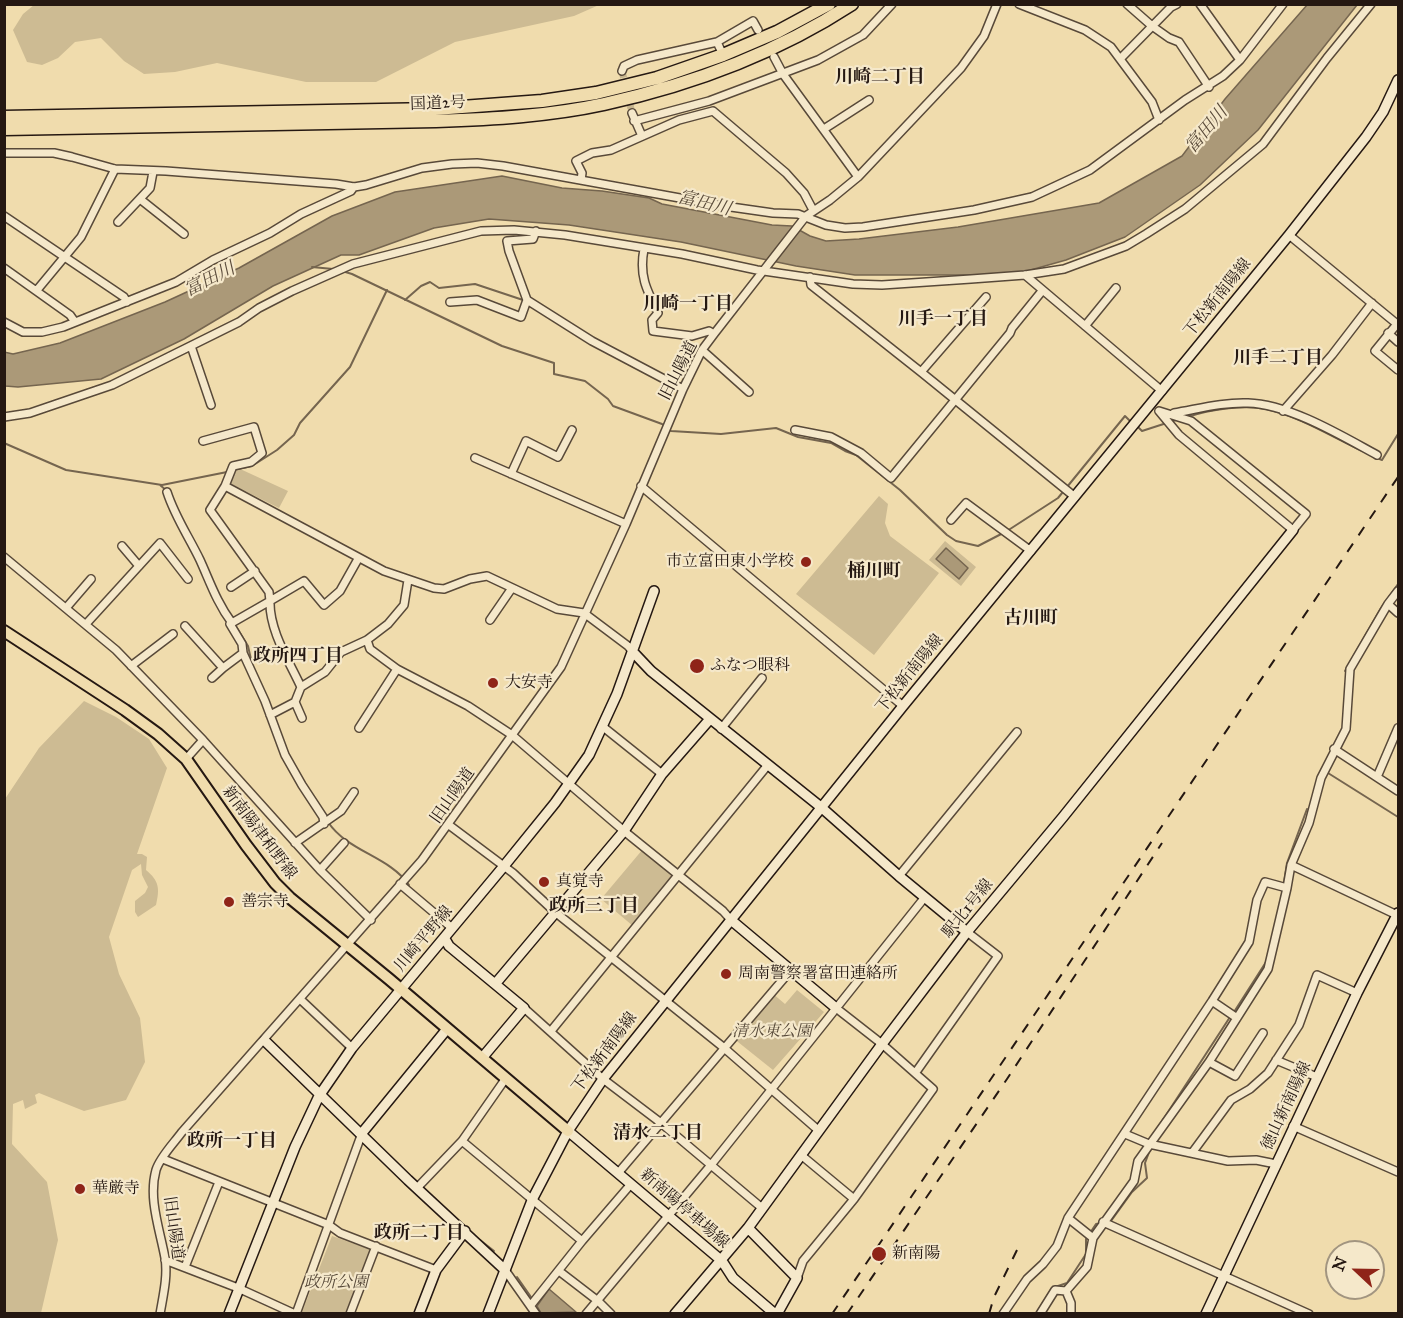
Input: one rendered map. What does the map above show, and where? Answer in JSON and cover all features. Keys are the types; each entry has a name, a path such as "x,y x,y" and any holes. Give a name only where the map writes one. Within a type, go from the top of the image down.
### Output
{"highway":[{"name":"国道2号","path":"4,117 435,109 542,101 596,93 657,78 723,55 777,32 829,4"},
{"name":"国道2号","path":"4,129 436,121 494,118 602,105 662,89 729,67 831,18 852,4"}],"main road":[{"name":"新南陽津和野線","path":"4,631 158,734 186,759 246,845 275,883 290,898 568,1131"}],"street":[{"path":"642,136 633,117 709,101 818,60 862,34 892,4"},
{"path":"803,218 858,177 975,52 998,4"},
{"path":"1020,4 1085,30 1111,47 1152,102 1159,120"},
{"path":"1127,4 1152,26 1179,42 1209,87"},
{"path":"1121,58 1177,4"},
{"path":"1200,4 1240,60"},
{"path":"4,153 54,153 116,169 354,187 422,168 477,163 803,218 826,225 845,228 863,227 974,210 1032,197 1090,171 1185,100 1209,87 1240,60 1284,4"},
{"path":"4,417 30,413 112,385 239,322 292,291 353,264 475,232 536,231 853,284 882,285 1025,275 1064,269 1126,246 1185,209 1263,144 1327,58 1371,4"},
{"path":"622,71 624,66 637,60 717,42 753,21 758,30"},
{"path":"717,42 723,55"},
{"path":"774,57 783,74 858,177"},
{"name":"下松新南陽線","path":"488,1314 533,1198 568,1131 603,1079 664,1000 903,706 1075,497 1155,408 1162,391 1366,137 1383,112 1398,80"},
{"path":"824,129 869,100"},
{"path":"581,180 582,173 576,161 592,153 611,150 679,120 713,111 786,173 804,193 813,210"},
{"path":"37,290 81,237 116,169"},
{"path":"118,222 150,188 153,172"},
{"path":"4,322 23,332 42,332 63,327 176,282 231,251 270,233 301,214 351,191 354,187"},
{"path":"140,199 184,234"},
{"path":"4,216 65,255 124,297 127,302"},
{"name":"旧山陽道","path":"160,1314 164,1292 165,1260 156,1225 153,1186 156,1168 182,1132 371,920 449,825 561,667 702,350 803,218"},
{"path":"536,231 533,239 507,241 527,300 592,340 683,389"},
{"path":"1289,235 1397,324 1375,351 1398,370"},
{"path":"644,249 642,262 644,285 658,313 652,320 653,331 692,336 708,331 714,334"},
{"path":"4,268 70,315 75,322"},
{"path":"1025,275 1162,391"},
{"path":"810,277 811,285 1075,497"},
{"path":"1085,326 1116,288"},
{"path":"795,430 831,437 861,453 891,478 1042,291"},
{"path":"921,372 986,297"},
{"path":"450,302 477,300 521,317 527,300"},
{"path":"1283,411 1332,355 1372,303"},
{"path":"1388,333 1398,342"},
{"path":"191,346 211,405"},
{"path":"702,350 749,392"},
{"path":"1171,414 1234,403 1251,403 1316,423 1377,455"},
{"path":"1155,408 1191,421 1305,514 1293,530 1179,435 1155,408"},
{"path":"203,441 254,427 262,453 251,462 233,466 225,486 210,510 269,592 270,613 283,649 301,687"},
{"path":"511,474 526,441 558,457 572,430"},
{"path":"475,458 626,524"},
{"path":"225,486 384,572 444,589 470,579 487,576 557,609 584,614 628,646 651,671 822,808 899,876 998,956 916,1072"},
{"path":"641,486 903,706"},
{"path":"167,492 219,606 232,623 230,624 242,644 243,653 285,755 323,817 324,824"},
{"path":"951,520 966,503 1031,551"},
{"name":"駅北1号線","path":"675,1314 748,1228 818,1130 967,932 1063,817 1293,530"},
{"path":"86,624 160,543 188,579"},
{"path":"122,546 139,566"},
{"path":"4,557 86,624 131,666 203,740 320,870 371,920"},
{"path":"232,623 304,581 324,605 340,591 358,559"},
{"path":"231,587 255,571"},
{"path":"66,608 91,579"},
{"path":"270,715 295,702 301,687 325,672 341,652 367,640 388,624 404,604 408,580"},
{"path":"490,620 512,588"},
{"name":"川崎平野線","path":"229,1314 295,1148 319,1095 352,1048 504,866 589,755 633,652 654,591"},
{"path":"1066,1291 1087,1267 1093,1238 1134,1181 1138,1161 1209,1062 1268,969 1291,865 1309,823 1321,778 1346,729 1350,669 1398,591"},
{"path":"1388,604 1398,613"},
{"path":"185,626 223,668"},
{"path":"131,666 168,635"},
{"path":"367,640 370,649 397,669 468,706 512,735 624,831 723,911 790,970 916,1072 933,1089 854,1199 803,1261 797,1278 776,1314"},
{"path":"212,678 243,653"},
{"path":"359,728 397,669"},
{"path":"722,729 762,678"},
{"path":"295,702 302,718"},
{"path":"496,983 624,831 662,774 710,719"},
{"path":"602,726 662,774"},
{"path":"1377,777 1398,728"},
{"path":"899,876 1017,732"},
{"path":"186,759 203,740"},
{"path":"1334,749 1398,791"},
{"path":"551,1030 680,876 767,766"},
{"path":"295,843 342,811 354,792"},
{"path":"449,825 504,866 555,912 723,1047 818,1130"},
{"path":"320,870 344,843"},
{"path":"1291,865 1398,914"},
{"path":"1003,1314 1027,1279 1057,1246 1068,1218 1249,942 1257,900 1265,882 1287,888"},
{"path":"400,884 452,928"},
{"path":"586,1314 711,1165 925,897"},
{"name":"徳山新南陽線","path":"1206,1314 1293,1126 1398,914"},
{"path":"444,939 449,946 551,1030 603,1079 661,1123 762,1208"},
{"path":"619,1173 790,970"},
{"path":"1192,1154 1231,1100 1250,1089 1268,1073 1299,1025 1317,975 1357,993"},
{"path":"300,999 352,1048"},
{"path":"1212,1001 1237,1018"},
{"path":"482,1058 524,1008"},
{"path":"165,1260 238,1288 295,1314 362,1133 447,1029"},
{"path":"1209,1062 1235,1076 1263,1033"},
{"path":"264,1041 505,1270 536,1314"},
{"path":"1276,1060 1317,1077"},
{"path":"417,1188 462,1141 506,1078"},
{"path":"1293,1126 1398,1172"},
{"name":"新南陽停車場線","path":"568,1131 722,1261 733,1278 776,1314"},
{"path":"1125,1134 1149,1144 1192,1154 1228,1161 1256,1160 1276,1164"},
{"path":"462,1141 582,1241"},
{"path":"801,1155 854,1199"},
{"path":"163,1159 274,1202 328,1225 340,1233 436,1270"},
{"path":"186,1267 219,1182"},
{"path":"531,1305 631,1184"},
{"path":"1068,1218 1093,1238"},
{"path":"1103,1222 1309,1314"},
{"path":"748,1228 797,1278"},
{"path":"420,1314 436,1270 465,1232"},
{"path":"350,1314 376,1246"},
{"path":"559,1271 611,1314"},
{"path":"1040,1314 1055,1290 1066,1291"},
{"path":"1066,1291 1071,1303 1071,1314"}],"green space":[{"path":"34,5 599,5 574,16 455,42 376,82 306,82 217,63 175,72 144,74 124,61 101,38 75,42 58,58 42,65 27,62 13,30 23,14"},
{"path":"238,468 288,491 279,508 229,483"},
{"path":"879,496 888,504 885,523 890,536 939,573 874,655 796,594"},
{"path":"945,541 976,567 961,586 929,560"},
{"path":"84,701 116,717 149,739 167,768 137,854 147,857 146,870 157,885 156,905 138,917 135,912 135,901 145,893 148,887 142,875 141,864 132,870 109,937 119,974 140,1018 145,1062 126,1100 84,1111 39,1093 35,1095 37,1103 25,1109 23,1100 13,1104 12,1144 47,1182 58,1240 41,1313 5,1313 5,799 39,748"},
{"path":"643,849 674,874 633,926 601,899"},
{"name":"清水東公園","path":"797,990 824,1012 773,1070 733,1038 772,993 785,1004"},
{"name":"政所公園","path":"332,1236 372,1250 347,1313 306,1314 302,1312"}],"water":[{"name":"富田川","path":"1307,5 1357,5 1258,130 1200,185 1125,237 1066,260 1013,275 855,275 796,266 681,242 569,225 489,219 434,228 359,255 341,255 273,286 184,339 101,379 18,387 5,386 4,352 13,354 60,343 165,302 239,268 332,216 395,192 502,176 562,188 649,198 662,204 772,225 792,226 810,236 826,241 958,227 1099,203 1182,156 1225,99"},
{"path":"946,548 968,568 959,579 936,559"},
{"path":"549,1289 576,1312 541,1313 537,1306"}],"waterway":[{"path":"312,267 333,269"},
{"path":"342,271 502,346 554,363 554,374 585,381 608,399 613,406 662,424 671,431 721,434 776,428 798,437 831,443 856,455 900,490 947,535 956,541 978,546 1007,531 1058,498 1125,416 1132,423"},
{"path":"405,300 421,286 430,282 439,288 475,284 523,300"},
{"path":"233,470 252,466 277,450 294,435 300,423 350,367 387,290"},
{"path":"1187,417 1226,408 1266,409 1305,423 1369,454"},
{"path":"1137,426 1142,431 1179,419"},
{"path":"1377,458 1382,460 1398,434"},
{"path":"4,443 66,470 162,485 227,472"},
{"path":"160,485 167,491"},
{"path":"189,532 203,559"},
{"path":"1345,671 1381,608 1398,584"},
{"path":"234,623 248,646 252,664"},
{"path":"1328,773 1398,817"},
{"path":"1281,901 1287,863 1307,809"},
{"path":"328,822 346,840 391,867 409,885"},
{"path":"1234,1012 1266,962"},
{"path":"1152,1138 1230,1017"},
{"path":"1106,1222 1111,1221 1132,1192 1147,1178 1145,1163 1151,1147"},
{"path":"1036,1314 1052,1288 1067,1283 1086,1254 1086,1239 1096,1224 1101,1223"},
{"path":"480,1240 494,1251"},
{"path":"517,1277 531,1297"}],"tunnel":[{"path":"622,71 632,113"}],"railway":[{"path":"832,1314 1398,477"},
{"path":"847,1314 1007,1079 1162,843"},
{"path":"989,1314 994,1297 1018,1248"}],"place":[{"name":"市立富田東小学校","path":"806,562"},
{"name":"ふなつ眼科","path":"697,666"},
{"name":"大安寺","path":"493,683"},
{"name":"真覚寺","path":"544,882"},
{"name":"善宗寺","path":"229,902"},
{"name":"周南警察署富田連絡所","path":"726,974"},
{"name":"華厳寺","path":"80,1189"},
{"name":"新南陽","path":"879,1254"}],"district":[{"name":"川崎二丁目","path":"880,78"},
{"name":"川崎一丁目","path":"688,305"},
{"name":"川手一丁目","path":"943,320"},
{"name":"川手二丁目","path":"1278,359"},
{"name":"桶川町","path":"874,572"},
{"name":"古川町","path":"1031,619"},
{"name":"政所四丁目","path":"298,657"},
{"name":"政所三丁目","path":"594,907"},
{"name":"清水二丁目","path":"658,1134"},
{"name":"政所一丁目","path":"232,1142"},
{"name":"政所二丁目","path":"419,1234"}]}
